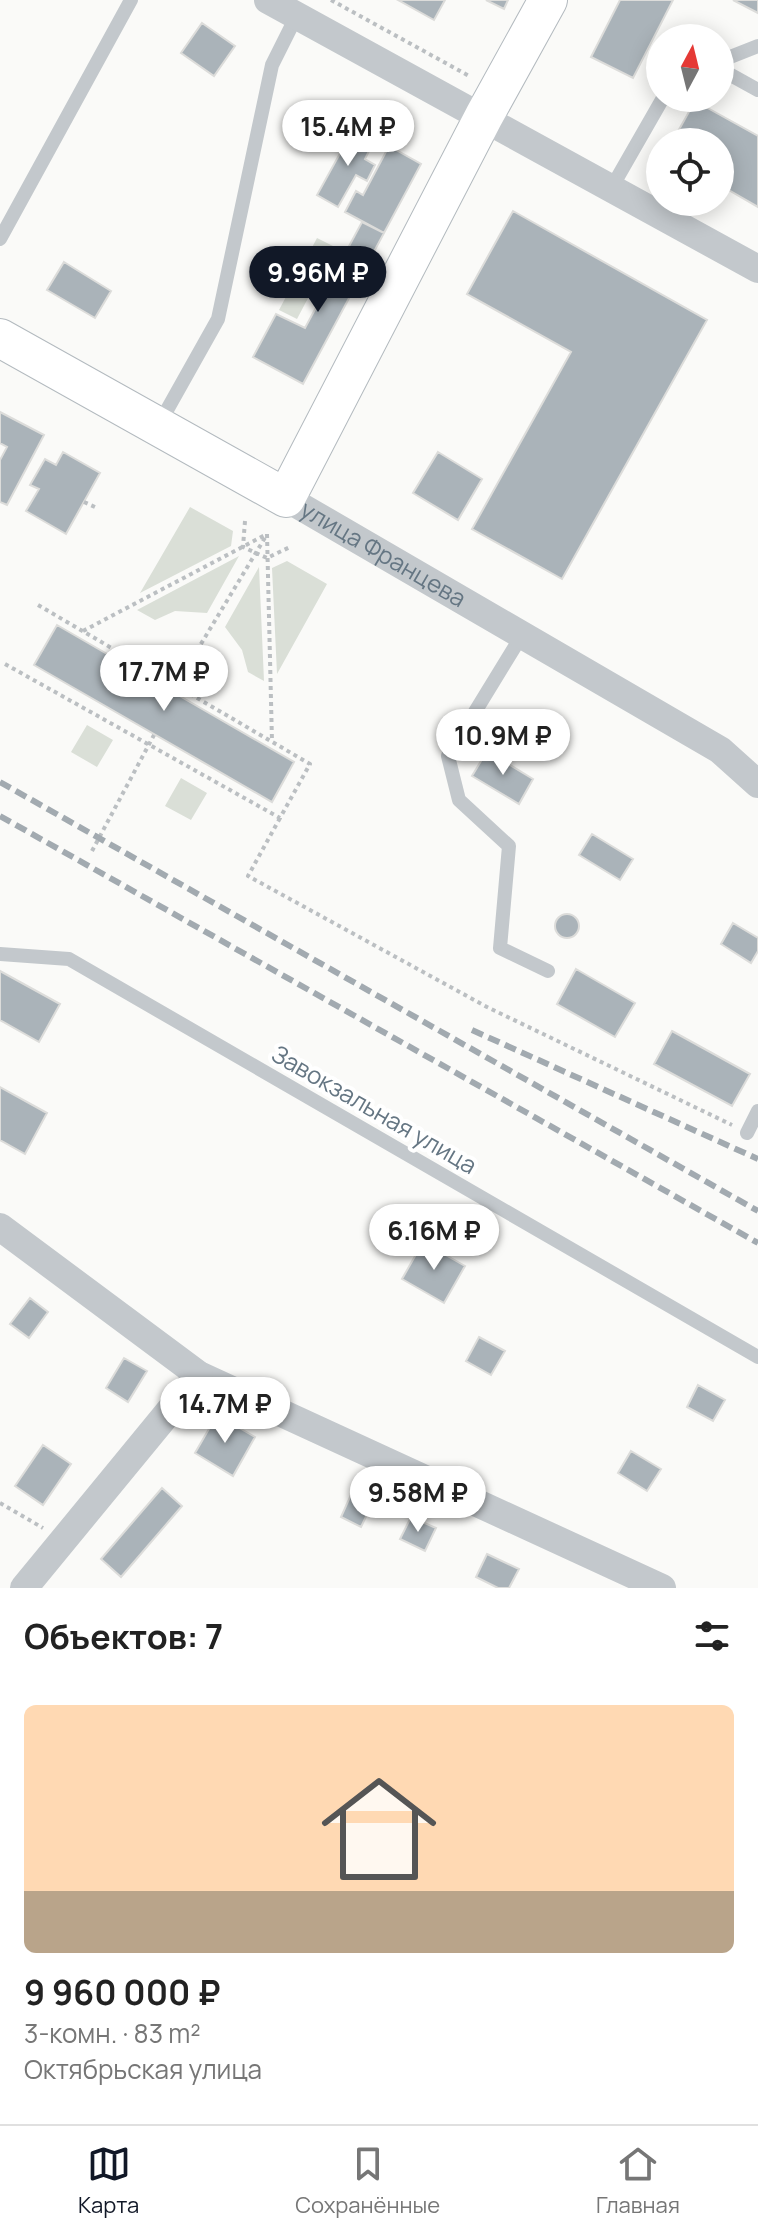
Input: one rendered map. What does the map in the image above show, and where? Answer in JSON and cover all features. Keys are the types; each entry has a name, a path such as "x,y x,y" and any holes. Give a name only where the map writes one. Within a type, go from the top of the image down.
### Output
{"main road":[{"path":"286,498 483,99 548,0"},
{"name":"улица Францева","path":"0,338 286,498"}],"street":[{"path":"268,0 483,99 612,187 758,269"},
{"name":"улица Францева","path":"286,498 720,750 758,784"},
{"path":"0,1227 199,1375 662,1588"},
{"path":"24,1588 199,1375"}],"lane":[{"path":"0,239 131,0"},
{"path":"158,426 218,319 272,65 297,15"},
{"path":"734,55 758,46"},
{"path":"734,77 758,90"},
{"path":"612,187 655,112"},
{"path":"522,635 448,756 459,800 509,846 500,948 548,971"},
{"name":"Завокзальная улица","path":"0,954 69,959 758,1357"},
{"path":"747,1133 758,1111"}],"path":[{"path":"331,0 483,99"},
{"path":"84,502 95,507"},
{"path":"243,547 245,521"},
{"path":"83,631 267,534"},
{"path":"172,692 267,534"},
{"path":"267,534 272,742"},
{"path":"243,547 267,558 290,547"},
{"path":"38,605 310,764 248,876 487,1007 747,1133"},
{"path":"5,664 280,818"},
{"path":"92,851 154,735"},
{"path":"0,1503 64,1540"}],"shaded area":[{"path":"317,238 335,247 297,319 279,310"},
{"path":"190,507 233,531 231,546 140,593"},
{"path":"239,556 207,613 175,611 155,620 137,610"},
{"path":"287,561 327,584 277,674 272,568"},
{"path":"259,567 264,681 248,672 242,650 225,627"},
{"path":"87,725 113,740 97,767 71,752"},
{"path":"181,778 207,793 191,820 165,806"}],"building":[{"path":"398,0 445,0 434,20"},
{"path":"486,0 508,0 504,9"},
{"path":"620,0 673,0 661,24 646,24 646,53 633,78 591,57"},
{"path":"733,0 758,0 758,13"},
{"path":"202,23 235,46 214,76 181,53"},
{"path":"689,112 715,112 758,136 758,207 734,193 734,128 680,128"},
{"path":"354,128 375,139 365,159 375,165 367,181 356,175 338,207 317,195"},
{"path":"389,146 421,164 384,233 345,212 356,191 363,195"},
{"path":"513,211 707,320 562,579 472,529 571,352 467,294"},
{"path":"362,222 384,233 303,384 253,357 276,314 305,328"},
{"path":"64,262 111,291 95,318 47,290"},
{"path":"0,412 44,435 7,505 0,502 0,460 7,447 0,443"},
{"path":"63,452 100,473 66,534 26,511 39,489 30,485 45,459 56,465"},
{"path":"438,452 482,479 458,520 413,493"},
{"path":"57,625 294,762 272,802 34,665"},
{"path":"487,751 533,779 519,804 472,776"},
{"path":"592,834 633,859 620,880 579,855"},
{"path":"567,914 576,917 579,926 576,935 567,938 558,935 555,926 558,917"},
{"path":"733,923 758,938 758,951 751,963 721,944"},
{"path":"576,969 635,1003 615,1037 557,1004"},
{"path":"0,971 60,1004 39,1042 0,1020"},
{"path":"672,1031 750,1074 732,1106 654,1064"},
{"path":"0,1087 47,1113 25,1154 0,1140"},
{"path":"423,1242 465,1266 444,1303 402,1279"},
{"path":"30,1298 48,1312 29,1338 10,1324"},
{"path":"479,1337 505,1351 491,1375 466,1361"},
{"path":"124,1358 147,1371 128,1402 106,1388"},
{"path":"698,1385 725,1400 713,1421 687,1407"},
{"path":"217,1415 255,1437 233,1476 195,1453"},
{"path":"43,1445 71,1464 43,1505 15,1486"},
{"path":"631,1451 661,1469 647,1491 618,1473"},
{"path":"162,1488 182,1506 121,1577 101,1559"},
{"path":"354,1488 375,1498 361,1527 341,1517"},
{"path":"411,1517 436,1528 425,1551 400,1539"},
{"path":"487,1554 519,1569 509,1588 498,1588 476,1577"}],"railway":[{"path":"0,782 758,1211"},
{"path":"0,816 758,1243"},
{"path":"472,1030 758,1159"}]}
